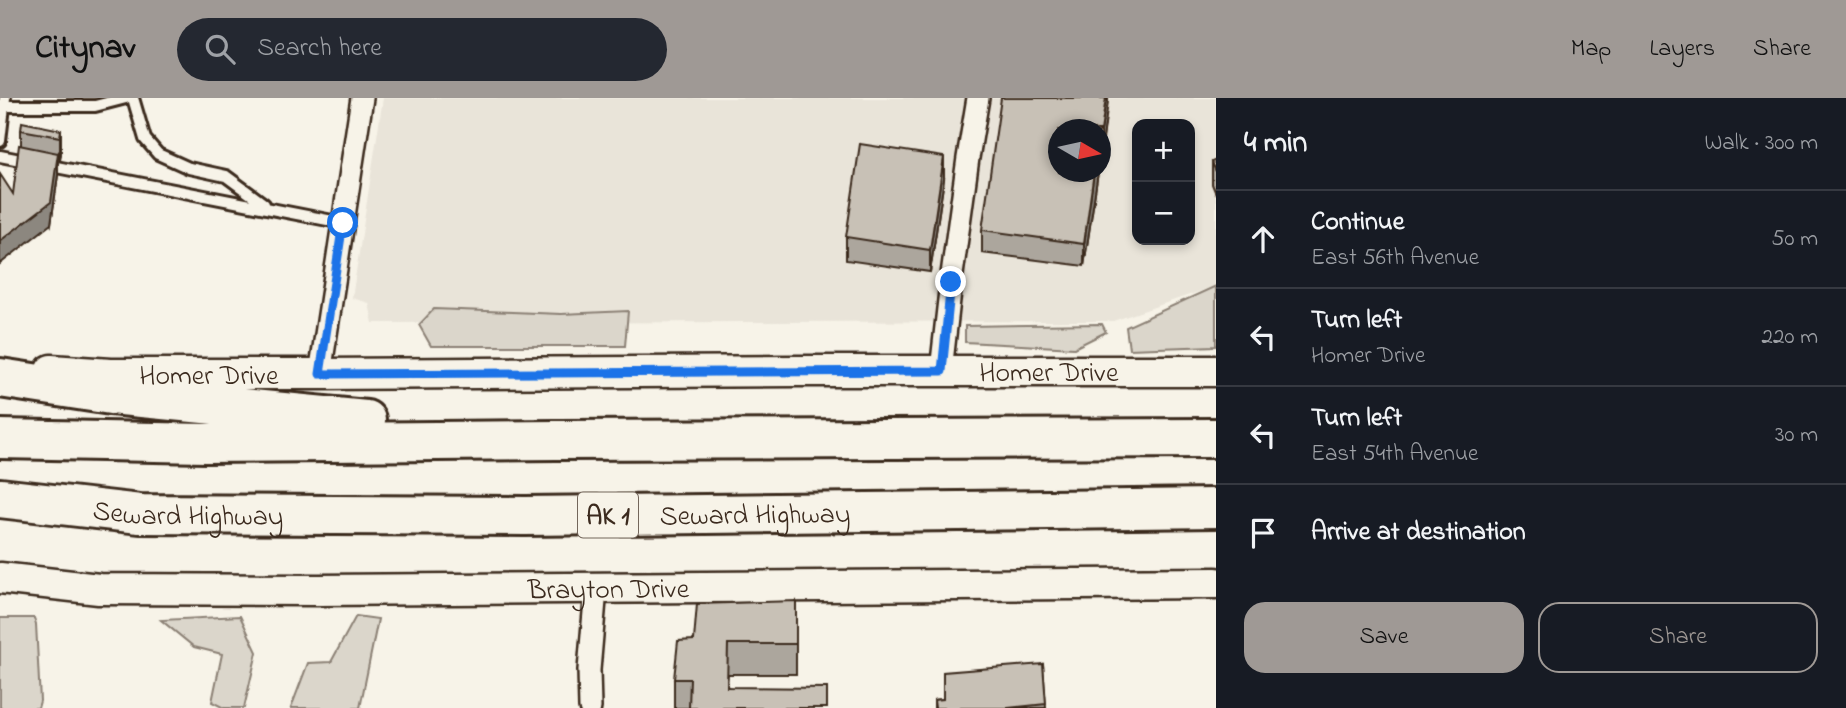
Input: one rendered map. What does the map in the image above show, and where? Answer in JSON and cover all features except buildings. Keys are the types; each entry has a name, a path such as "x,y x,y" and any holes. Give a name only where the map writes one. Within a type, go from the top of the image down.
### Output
{"highway":[{"path":"0,378 111,394 556,440"},
{"path":"0,439 206,443 1216,438"},
{"name":"Seward Highway","path":"0,498 140,514 525,516 1216,508"},
{"path":"0,520 140,514"}],"main road":[{"name":"Homer Drive","path":"0,365 111,374 1216,371"},
{"name":"Brayton Drive","path":"0,578 99,589 304,590 1216,583"}],"street":[{"path":"320,374 362,98"},
{"path":"942,371 951,282 978,98"},
{"path":"590,708 589,670 596,589"}],"lane":[{"path":"0,141 3,103 95,106 126,98"},
{"path":"133,98 145,139 158,154 188,168 226,176 269,208"},
{"path":"0,156 343,223"}],"shaded area":[{"path":"383,98 1216,98 1216,286 1113,321 373,323 369,303 352,298"},
{"path":"1216,286 1216,346 1129,349 1126,327"},
{"path":"434,309 561,314 628,311 625,346 431,346 419,325"},
{"path":"1102,324 1106,332 1074,348 965,342 965,326"},
{"path":"240,616 257,652 244,708 224,708 212,702 222,654 194,647 161,620"},
{"path":"356,616 378,619 360,708 291,708 308,663 331,662"},
{"path":"0,618 34,618 40,701 38,708 0,708"}],"route":[{"path":"343,223 320,374 942,371 951,282"}]}
